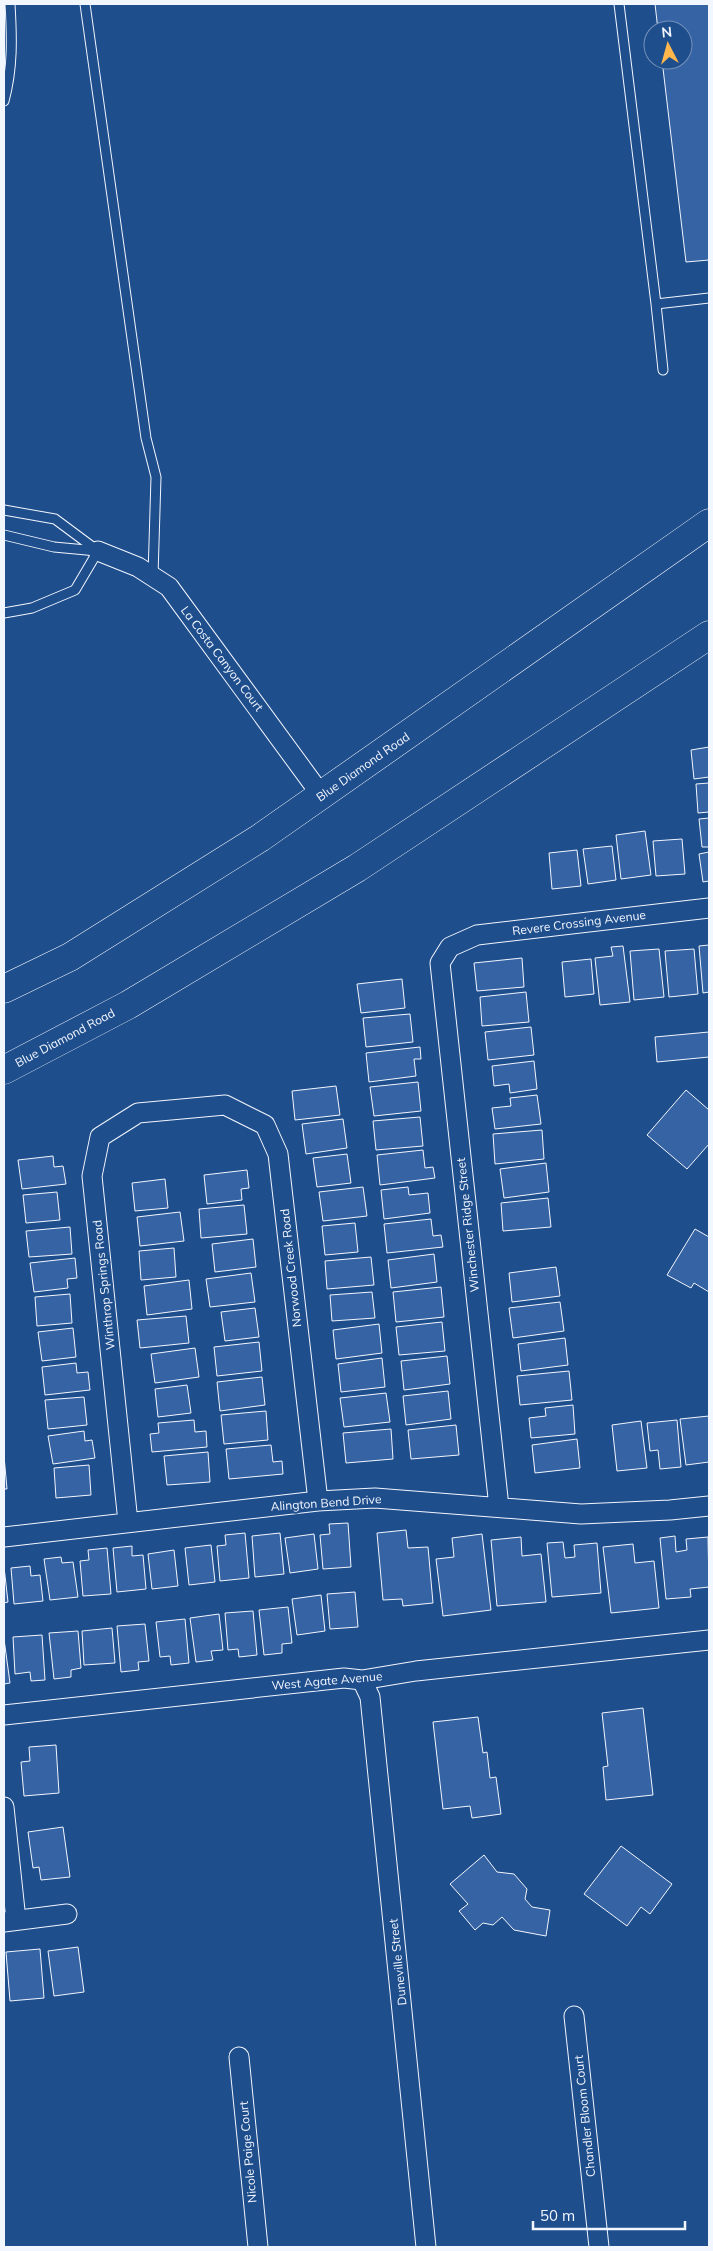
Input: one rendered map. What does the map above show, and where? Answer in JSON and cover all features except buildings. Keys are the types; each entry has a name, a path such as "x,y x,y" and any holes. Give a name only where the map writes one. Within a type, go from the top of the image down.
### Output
{"highway":[{"name":"Blue Diamond Road","path":"4,989 70,957 260,838 709,523"},
{"name":"Blue Diamond Road","path":"4,1070 128,1005 357,868 709,635"}],"street":[{"name":"La Costa Canyon Court","path":"98,551 138,567 169,587 322,796"},
{"name":"Revere Crossing Avenue","path":"450,947 477,935 709,908"},
{"name":"Winchester Ridge Street","path":"450,947 440,964 499,1507"},
{"name":"Norwood Creek Road","path":"182,1109 225,1104 265,1125 278,1154 318,1501"},
{"name":"Winthrop Springs Road","path":"128,1522 92,1176 100,1137 138,1113 182,1109"},
{"name":"Alington Bend Drive","path":"4,1537 318,1501 375,1498 581,1514 709,1506"},
{"name":"West Agate Avenue","path":"4,1716 344,1678 362,1680 416,1670 709,1640"},
{"name":"Duneville Street","path":"362,1680 370,1697 426,2247"},
{"path":"4,1807 10,1921 67,1914"},
{"name":"Chandler Bloom Court","path":"574,2016 599,2247"},
{"name":"Nicole Paige Court","path":"239,2057 258,2247"}],"lane":[{"path":"4,101 10,77 12,42 10,4"},
{"path":"85,4 146,438 156,477 153,576"},
{"path":"619,4 656,304 662,370"},
{"path":"656,304 709,298"},
{"path":"4,510 56,519 98,551"},
{"path":"4,535 54,547 98,551"},
{"path":"4,613 32,608 75,590 98,551"}]}
